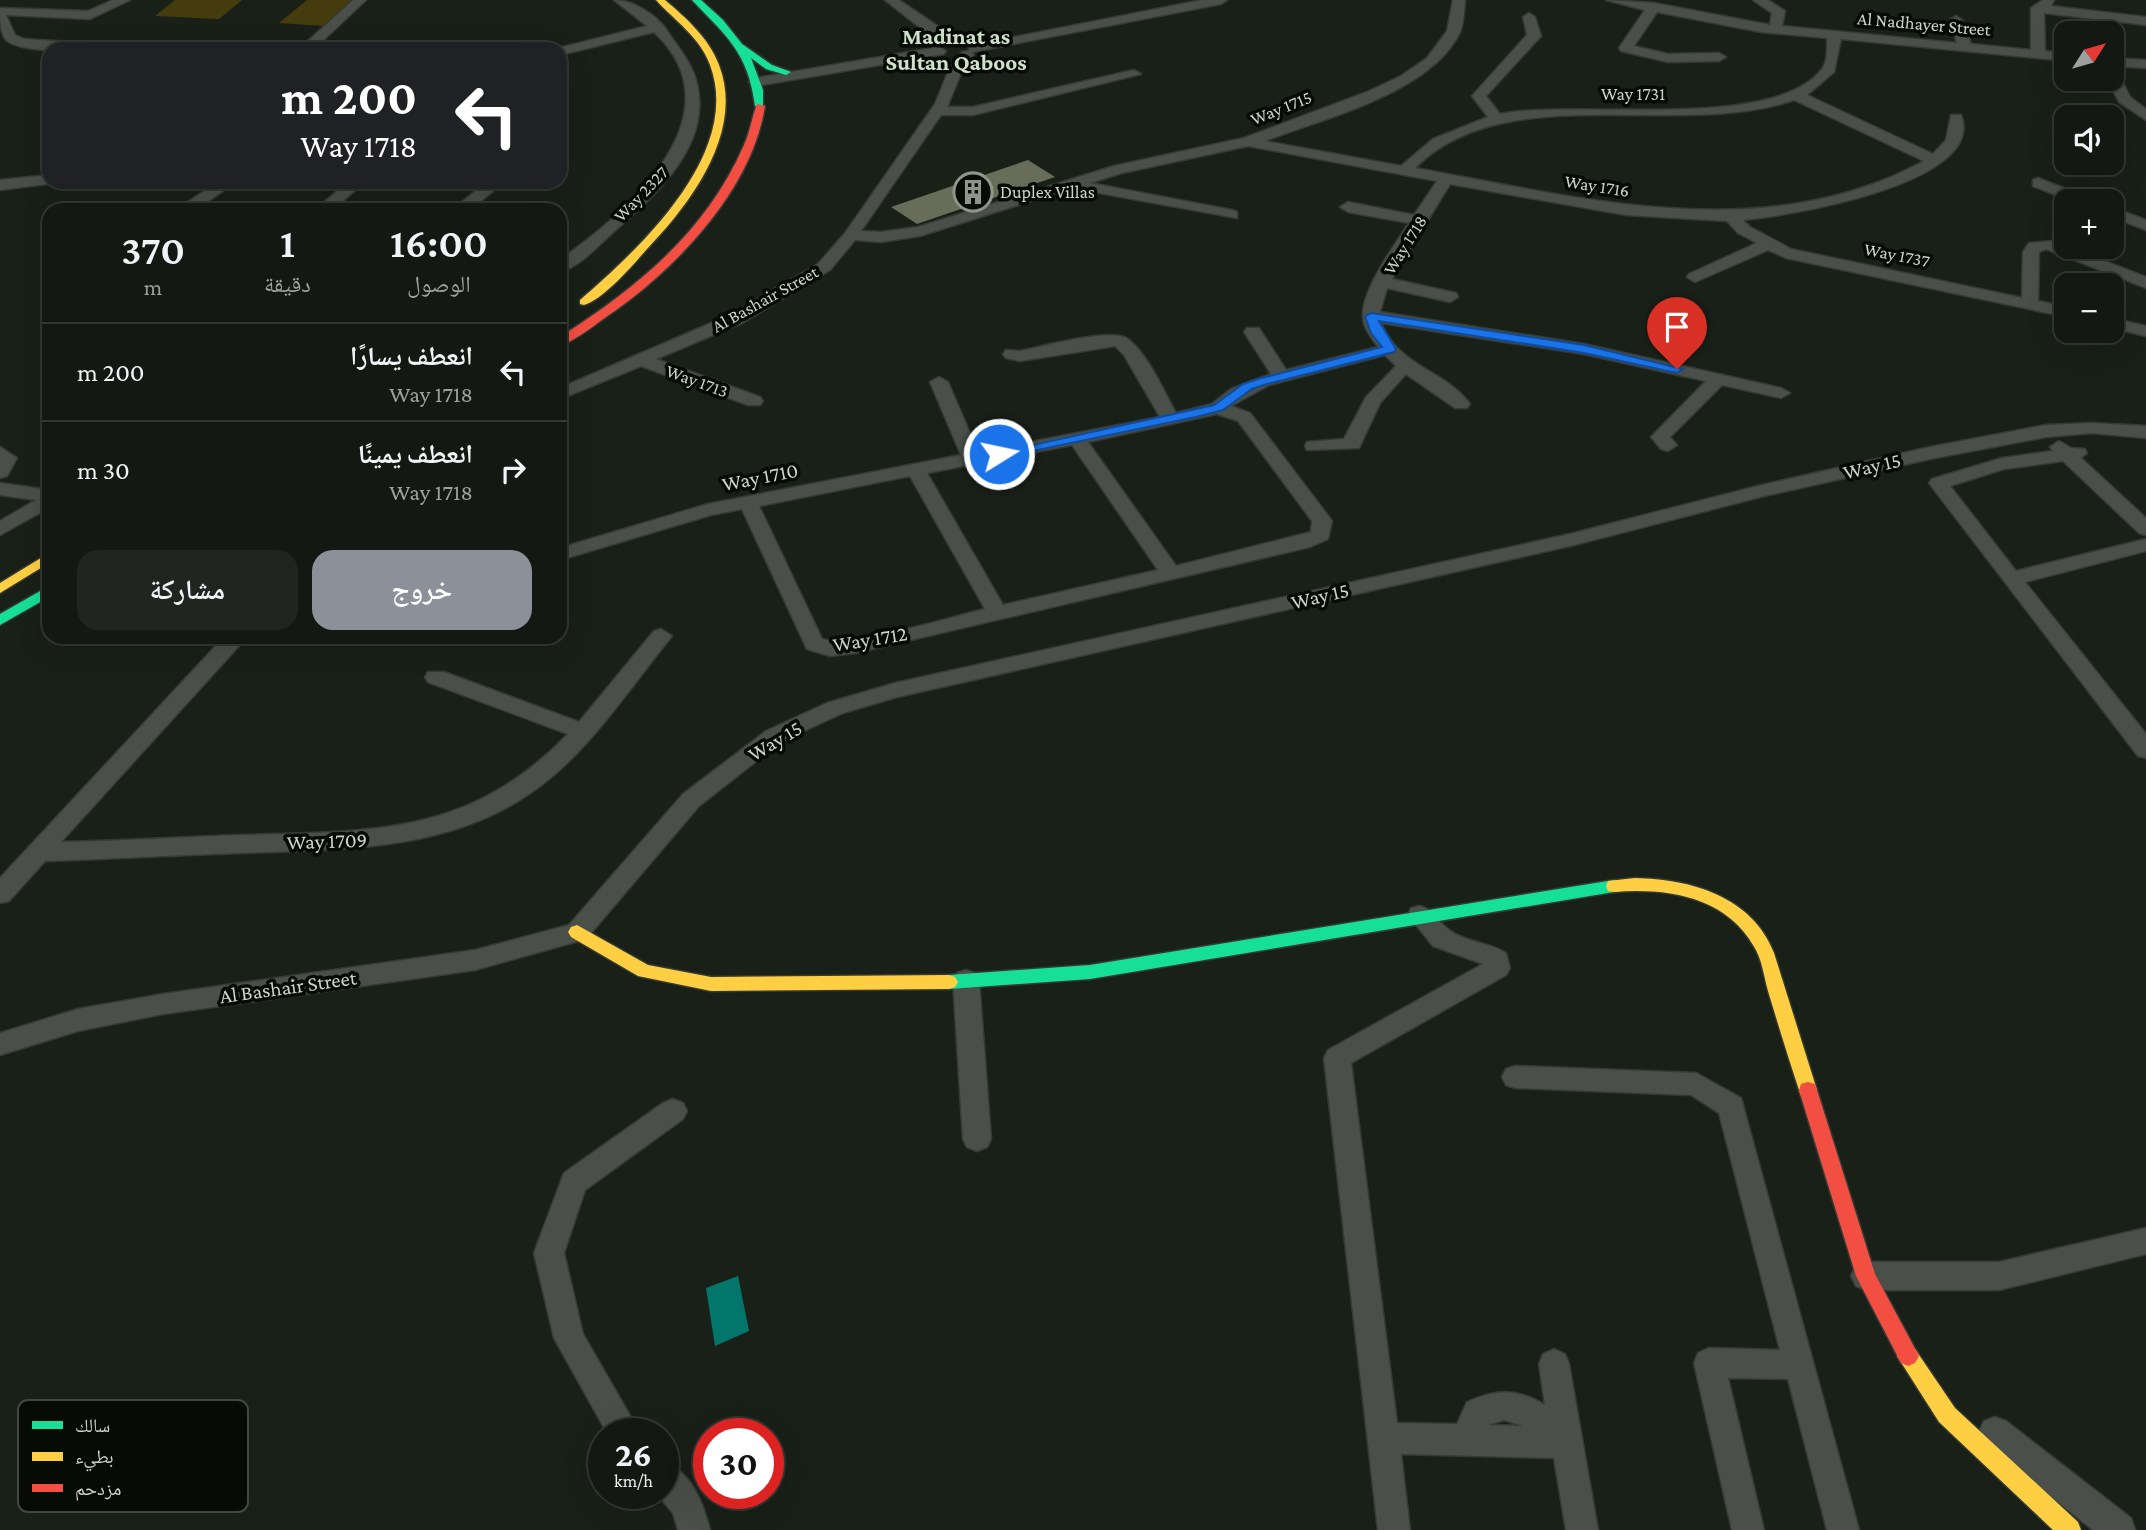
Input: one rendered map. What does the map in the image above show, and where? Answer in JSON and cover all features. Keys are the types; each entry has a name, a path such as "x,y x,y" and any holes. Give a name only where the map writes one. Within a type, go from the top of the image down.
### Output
{"main road":[{"path":"660,0 693,31 706,49 719,77 720,100 714,136 685,197 652,241 615,277 570,308 631,273 680,225 700,197 718,158 729,91 742,80"},
{"path":"670,0 742,80 759,113"},
{"path":"567,337 650,280 690,242 724,196 750,145 759,113 772,89 788,75 769,67 739,44 701,2"},
{"path":"739,44 742,80"},
{"path":"0,590 42,562"},
{"path":"0,590 42,568"},
{"path":"0,620 42,595"},
{"path":"577,932 643,971 711,984 913,984 1090,972 1420,915 1638,883 1680,887 1714,900 1746,923 1762,944 1866,1276 1904,1351 1947,1415 2070,1530"}],"street":[{"path":"42,44 21,43 5,38 0,14 12,10 90,15 124,0"},
{"path":"314,42 360,0"},
{"name":"Way 2327","path":"567,261 621,217 666,173 687,134 694,96 685,60 659,27 640,11 620,0"},
{"path":"891,0 955,49"},
{"path":"1153,12 1193,0"},
{"path":"742,80 992,44 1221,0"},
{"name":"Way 1715","path":"851,235 881,237 920,231 1165,157 1248,142 1406,79 1432,61 1454,31 1459,0"},
{"name":"Al Nadhayer Street","path":"1612,0 1775,30 2054,56"},
{"path":"1759,0 1775,6 1779,11 1775,30"},
{"path":"2037,8 2054,0"},
{"path":"1654,7 1626,48 1668,58 1719,57"},
{"path":"2037,8 2146,21"},
{"path":"2037,8 2038,54"},
{"path":"1497,119 1479,96 1534,36 1529,17"},
{"path":"1956,20 1965,46"},
{"path":"567,49 659,27"},
{"name":"Way 1731","path":"1406,169 1420,153 1447,138 1497,119 1538,113 1719,110 1764,105 1796,94 1826,73 1834,54 1834,36"},
{"name":"Al Bashair Street","path":"567,391 736,319 824,267 851,235 937,111 954,80 955,49"},
{"path":"2124,63 2146,64"},
{"path":"937,111 973,111 1134,74"},
{"path":"2120,91 2124,99 2146,116"},
{"path":"1796,94 1936,160"},
{"name":"Way 1716","path":"1248,142 1603,207 1647,213 1731,216 1798,209 1850,196 1903,177 1936,160 1955,143 1959,128 1956,118"},
{"name":"Way 1718","path":"1371,316 1371,304 1381,282 1447,177"},
{"path":"0,186 42,181"},
{"path":"2038,183 2054,189"},
{"name":"Way 1715","path":"1069,184 1232,215"},
{"path":"195,203 217,189"},
{"path":"332,203 348,189"},
{"path":"469,203 487,189"},
{"path":"1348,208 1420,220"},
{"name":"Way 1737","path":"1731,216 1744,230 1766,245 1807,259 2054,309"},
{"path":"2124,217 2146,225"},
{"path":"2030,303 2031,252 2035,246 2048,244 2146,283"},
{"path":"1695,277 1766,245"},
{"path":"1381,282 1450,297"},
{"path":"1461,404 1448,390 1406,366 1377,333 1371,316 1584,349 1780,393"},
{"path":"2124,326 2146,331"},
{"path":"1253,332 1282,376"},
{"path":"1012,354 1020,356 1107,340 1120,341 1131,352 1171,420"},
{"name":"Way 1710","path":"567,552 708,510 1171,420 1218,408 1248,387 1390,349"},
{"name":"Way 1713","path":"641,360 754,401"},
{"path":"1314,446 1352,444 1359,419 1372,399 1406,366"},
{"path":"1668,445 1660,437 1718,379"},
{"path":"939,382 972,458"},
{"name":"Way 1712","path":"748,502 814,644 830,649 855,646 1169,571 1310,541 1321,535 1322,520 1244,416 1218,408"},
{"name":"Way 15","path":"577,932 691,800 775,736 835,708 895,690 1570,540 1814,479 2042,431 2092,429 2146,432"},
{"path":"2042,431 2072,453 2146,529"},
{"path":"1078,440 1169,571"},
{"path":"0,453 8,458 0,472"},
{"path":"2072,453 2002,464 1940,483 1941,489 2146,750"},
{"path":"916,470 997,613"},
{"path":"0,489 42,497"},
{"path":"0,529 42,502"},
{"path":"2011,579 2146,545"},
{"name":"Way 1709","path":"40,852 377,839 419,831 485,810 523,788 582,731 661,636"},
{"path":"0,894 230,644"},
{"path":"436,677 582,731"},
{"path":"1394,1530 1337,1058 1497,968 1497,960 1485,952 1442,939 1420,915"},
{"name":"Al Bashair Street","path":"0,1044 78,1020 163,1004 475,960 577,932"},
{"path":"966,980 977,1139"},
{"path":"1515,1077 1696,1084 1731,1105 1843,1530"},
{"path":"615,1418 569,1338 549,1253 574,1182 673,1111"},
{"path":"1866,1276 1999,1276 2146,1241"},
{"path":"1904,1351 1981,1420 2119,1530"},
{"path":"1748,1530 1709,1363 1799,1365"},
{"path":"1554,1364 1582,1530"},
{"path":"1383,1438 1466,1440 1478,1413 1499,1403 1510,1403 1535,1416 1568,1443"},
{"path":"679,1495 687,1504 694,1530"}],"shaded area":[{"path":"175,0 242,0 219,19 155,16"},
{"path":"307,0 351,0 323,26 279,23"}],"water":[{"path":"738,1276 749,1331 715,1346 706,1288"}],"building":[{"name":"Duplex Villas","path":"1028,160 1055,177 917,224 891,207"}],"traffic: fast":[{"path":"696,0 720,22 740,46 754,74 760,106"},
{"path":"741,46 769,67 786,72"},
{"path":"0,620 42,595"},
{"path":"949,982 1090,972 1614,886"}],"traffic: slow":[{"path":"584,302 633,258 681,203 700,173 714,141 720,109 718,76 714,64 703,43 660,0"},
{"path":"0,589 42,562"},
{"path":"1614,886 1635,884 1676,887 1715,900 1733,911 1748,925 1766,953 1808,1090"},
{"path":"577,932 644,971 711,984 949,982"},
{"path":"1908,1356 1947,1415 2070,1530"}],"traffic: jam":[{"path":"567,337 636,290 699,229 717,204 746,151 754,134 760,106"},
{"path":"1808,1090 1866,1276 1908,1356"}],"place":[{"name":"Duplex Villas","path":"973,192"}],"district":[{"name":"Madinat as Sultan Qaboos","path":"956,49"}],"route":[{"path":"999,454 1192,415 1218,408 1237,393 1262,381 1353,361 1390,349 1377,333 1371,316 1584,349 1677,369"}]}
